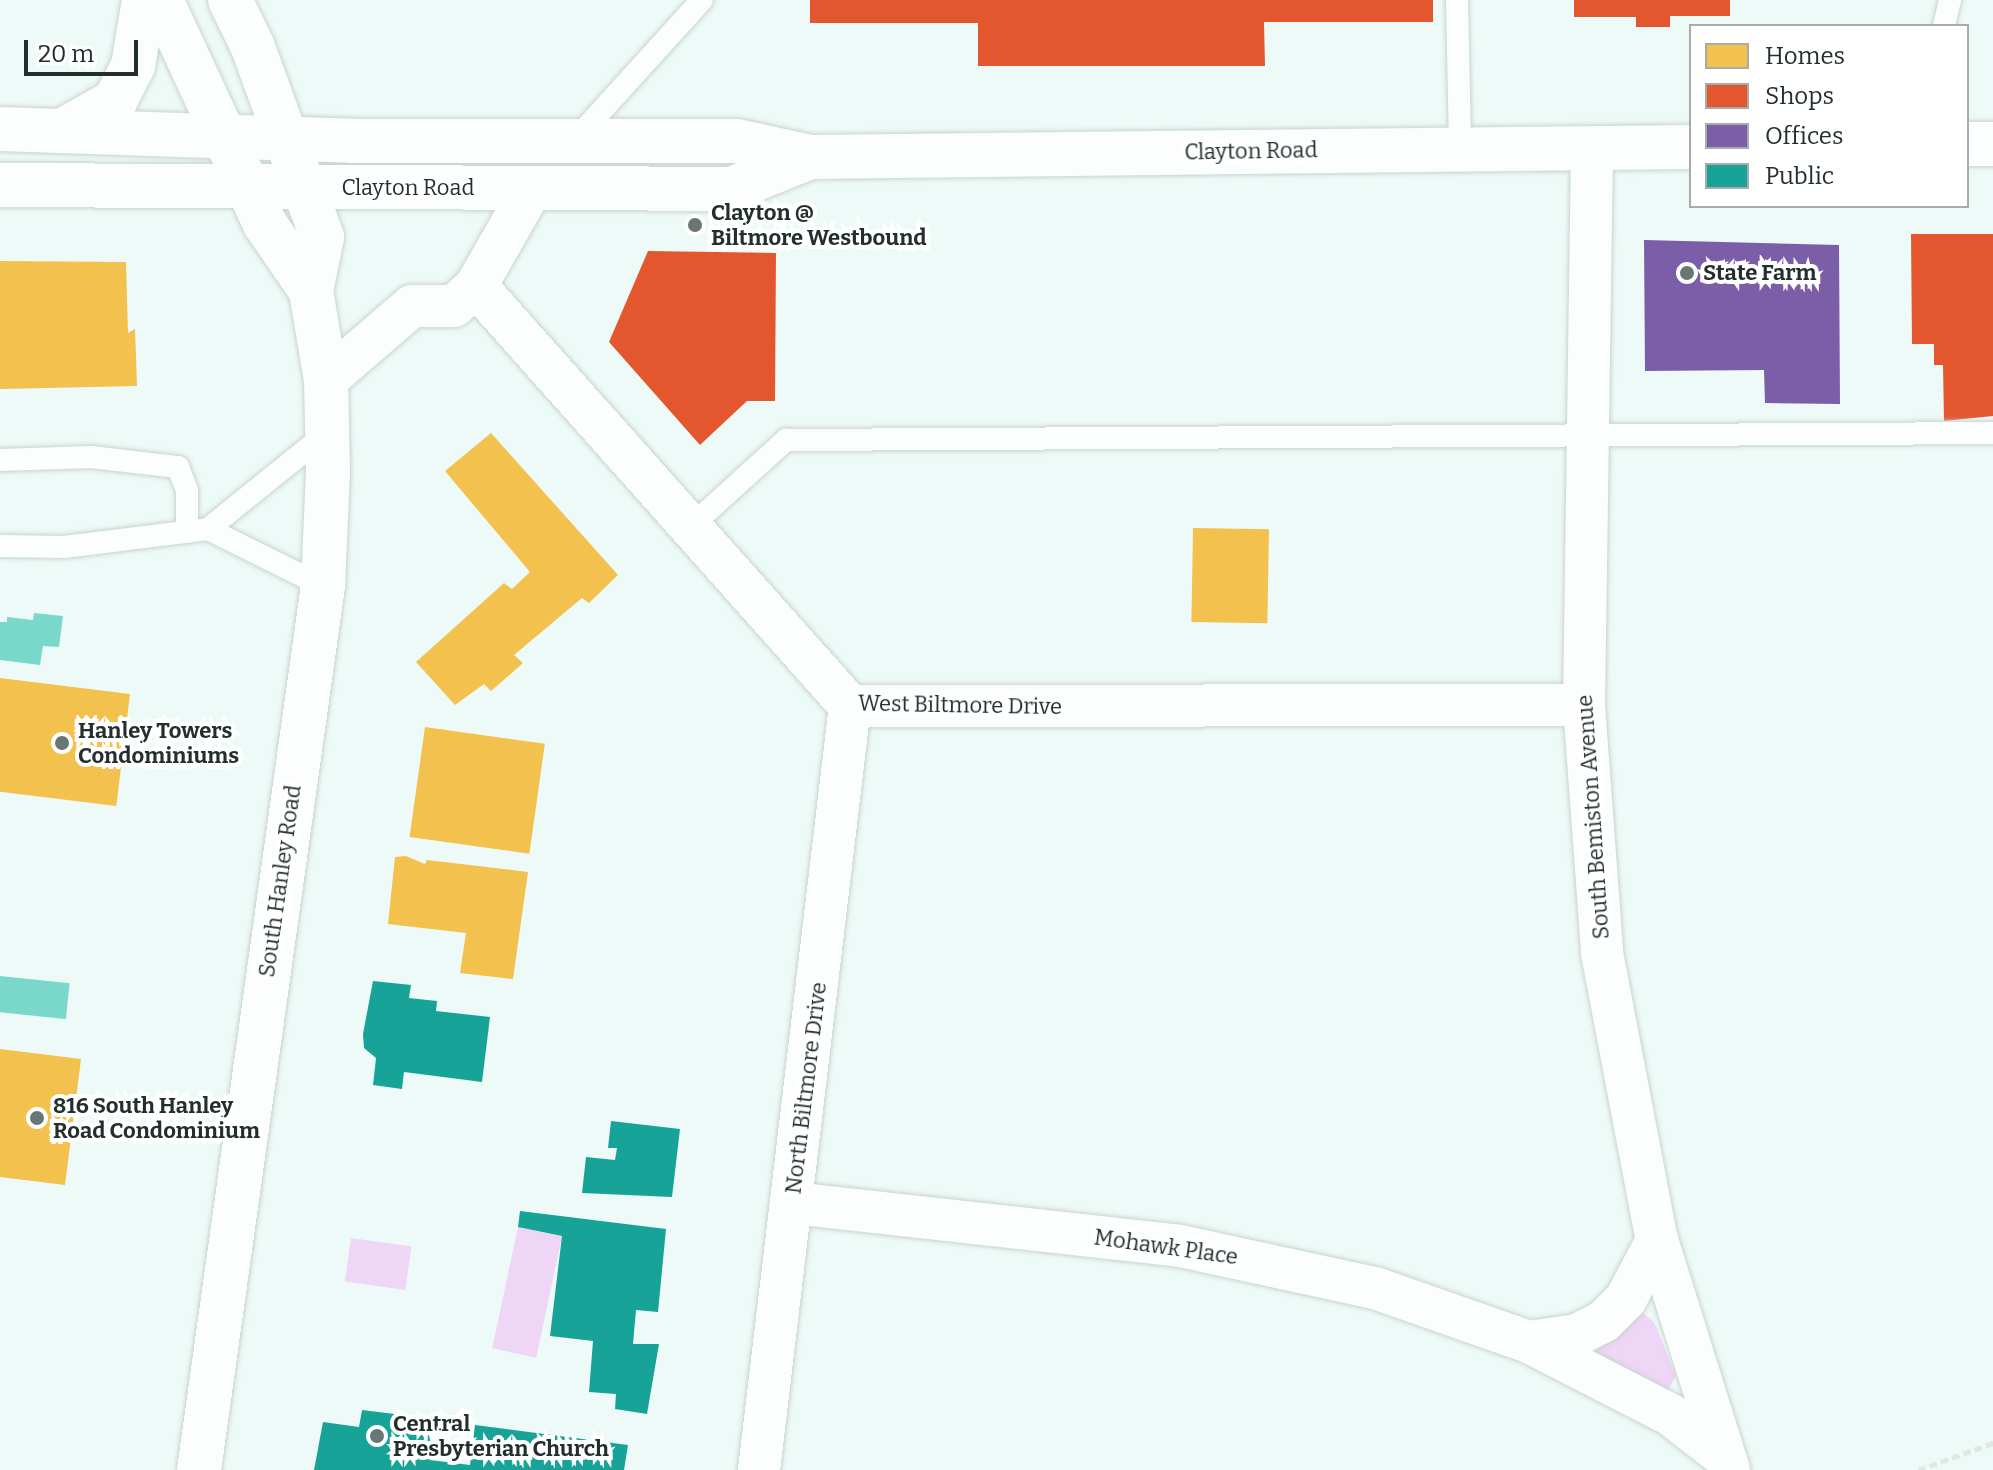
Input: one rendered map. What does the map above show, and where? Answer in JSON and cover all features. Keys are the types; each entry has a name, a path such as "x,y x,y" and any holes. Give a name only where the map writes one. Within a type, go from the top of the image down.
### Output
{"main road":[{"path":"63,131 115,101 133,66 144,0"},
{"name":"South Hanley Road","path":"161,0 265,224 311,291"},
{"name":"South Hanley Road","path":"199,1470 323,586 328,432 326,380 311,291 322,237 230,0"},
{"name":"Clayton Road","path":"0,129 286,138 737,141 810,157 1689,147"},
{"path":"1969,144 1993,144"},
{"name":"Clayton Road","path":"0,185 731,189 810,157"}],"street":[{"name":"South Bemiston Avenue","path":"1592,148 1584,705 1602,953 1657,1240 1725,1462"},
{"path":"326,380 412,306 454,306 476,286 532,188"},
{"name":"West Biltmore Drive","path":"476,286 850,706 1584,705"},
{"name":"North Biltmore Drive","path":"759,1470 850,706"},
{"name":"Mohawk Place","path":"792,1203 1180,1246 1272,1263 1375,1288 1529,1342 1671,1415 1725,1462"},
{"name":"Mohawk Place","path":"1529,1342 1577,1335 1604,1321 1626,1299 1657,1240"}],"lane":[{"path":"574,141 702,0"},
{"path":"1457,0 1460,148"},
{"path":"1944,24 1950,0"},
{"path":"0,546 64,547 198,531 328,432"},
{"path":"690,527 786,440 1993,433"},
{"path":"0,460 91,457 178,467 198,531"},
{"path":"198,531 323,586"}],"path":[{"path":"1918,1470 1993,1443"}],"shaded area":[{"path":"34,613 63,616 59,647 43,646 40,665 0,660 0,622 7,622 7,617 33,620"},
{"path":"0,976 70,983 66,1019 0,1012"},
{"path":"518,1227 562,1236 536,1358 492,1348"},
{"path":"351,1238 411,1246 405,1290 345,1282"},
{"path":"1643,1313 1654,1322 1676,1376 1666,1393 1597,1357 1595,1343"}],"building: Homes":[{"path":"0,261 126,262 128,333 135,329 137,386 0,389"},
{"path":"491,433 618,575 589,603 582,598 514,655 523,663 491,691 484,684 455,705 416,662 504,583 512,589 530,572 445,471"},
{"path":"1193,528 1269,529 1267,623 1191,622"},
{"name":"Hanley Towers Condominiums","path":"0,678 130,694 116,806 0,792"},
{"path":"425,727 545,744 529,854 410,837"},
{"path":"406,856 425,864 427,860 528,872 513,979 460,973 466,933 388,924 395,857"},
{"name":"816 South Hanley Road Condominium","path":"0,1049 81,1059 65,1185 0,1177"}],"building: Shops":[{"path":"810,0 1433,0 1433,22 1264,22 1265,66 978,66 978,23 810,23"},
{"path":"1574,0 1730,0 1730,16 1670,16 1670,27 1636,27 1636,17 1574,17"},
{"path":"1911,234 1993,234 1993,416 1944,421 1943,365 1934,365 1934,344 1912,344"},
{"path":"648,251 776,253 775,401 747,401 700,445 609,342"}],"building: Offices":[{"path":"1644,240 1839,245 1840,404 1765,403 1764,370 1645,371"}],"building: Public":[{"path":"373,981 411,985 409,998 437,1001 436,1011 490,1017 482,1082 404,1072 402,1089 373,1085 376,1058 364,1048 363,1034"},
{"path":"611,1121 680,1129 672,1197 582,1193 586,1157 615,1160 617,1148 608,1148"},
{"path":"520,1211 666,1229 658,1312 636,1310 633,1344 659,1344 647,1414 615,1409 616,1394 589,1392 593,1341 550,1336 562,1236 518,1227"},
{"name":"Central Presbyterian Church","path":"362,1410 435,1419 430,1460 470,1465 475,1425 628,1445 624,1470 314,1470 323,1422 359,1427"}],"place":[{"name":"Clayton @ Biltmore Westbound","path":"695,225"},
{"name":"State Farm","path":"1687,273"},
{"name":"Hanley Towers Condominiums","path":"62,743"},
{"name":"816 South Hanley Road Condominium","path":"37,1118"},
{"name":"Central Presbyterian Church","path":"377,1436"}]}
